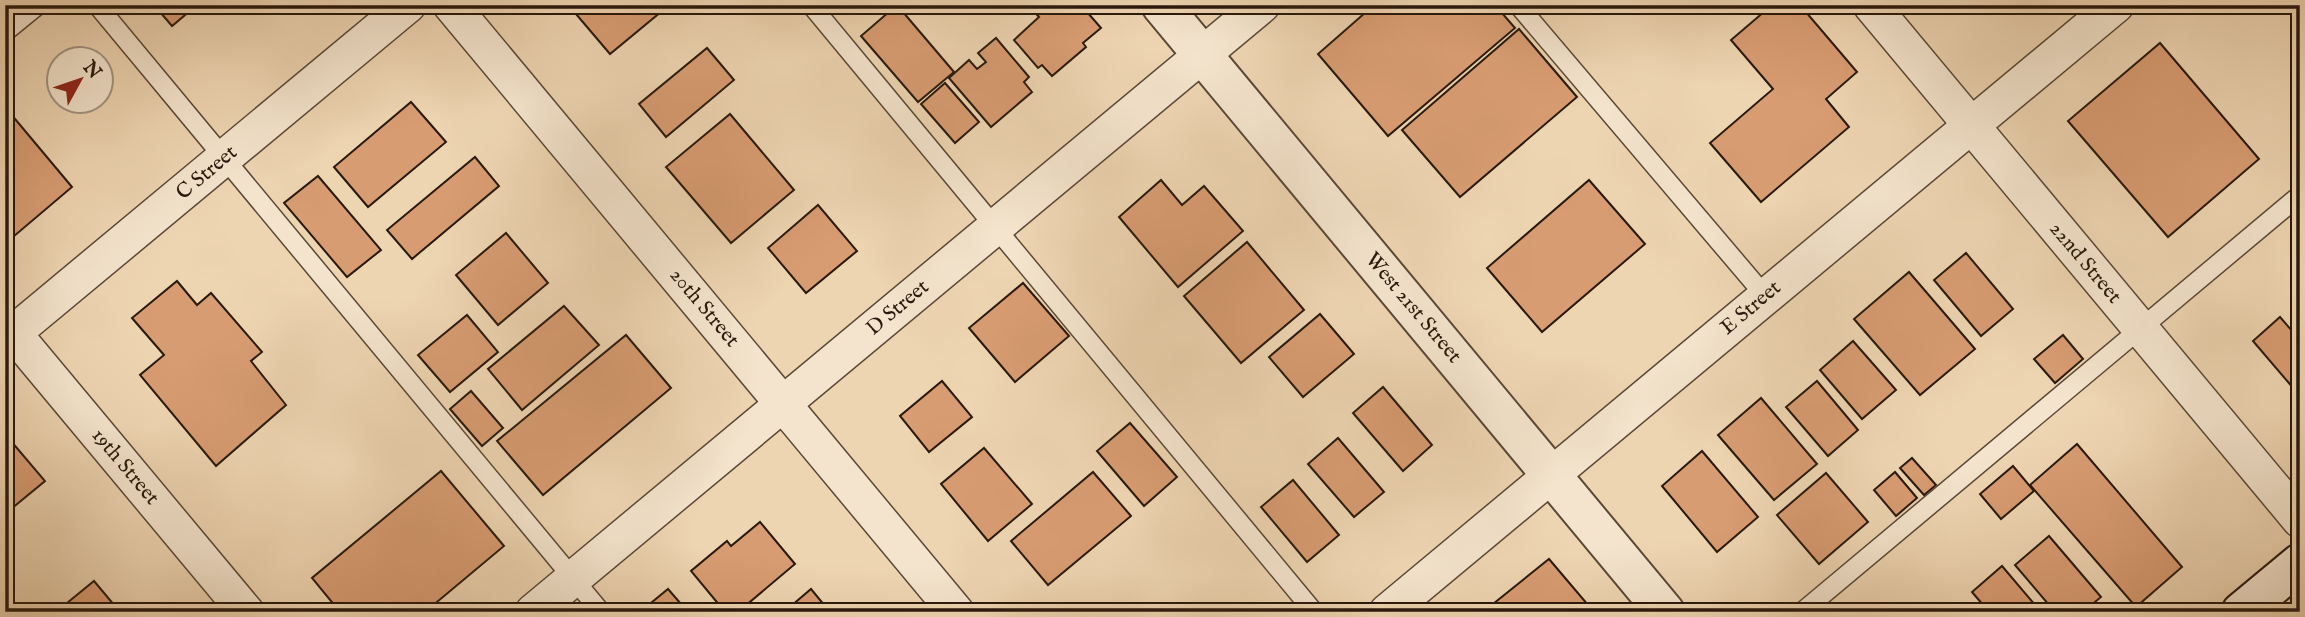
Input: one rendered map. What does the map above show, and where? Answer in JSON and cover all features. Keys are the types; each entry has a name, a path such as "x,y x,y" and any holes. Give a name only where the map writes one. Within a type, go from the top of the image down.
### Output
{"street":[{"name":"C Street","path":"8,332 225,158 408,5"},
{"name":"20th Street","path":"451,5 956,612"},
{"name":"West 21st Street","path":"1161,5 1665,612"},
{"name":"D Street","path":"533,612 1262,5"},
{"name":"22nd Street","path":"1871,5 2300,520"},
{"name":"E Street","path":"1387,612 2116,5"},
{"name":"19th Street","path":"8,332 246,612"},
{"path":"2241,612 2300,563"}],"lane":[{"path":"5,32 38,5"},
{"path":"97,5 601,612"},
{"path":"811,5 1314,612"},
{"path":"1518,5 1766,297"},
{"path":"1802,612 2300,195"}],"building":[{"path":"154,5 197,5 172,26"},
{"path":"586,5 657,5 662,11 610,54 576,14"},
{"path":"897,5 954,72 918,102 861,36"},
{"path":"1036,5 1081,5 1101,28 1083,43 1086,47 1052,76 1042,65 1038,68 1014,40 1039,17 1032,9"},
{"path":"1374,5 1495,5 1515,28 1388,136 1318,54"},
{"path":"1772,5 1800,5 1857,72 1826,99 1849,127 1761,202 1710,143 1773,89 1731,40"},
{"path":"1519,29 1577,97 1460,197 1402,130"},
{"path":"996,38 1029,77 1024,82 1032,92 991,127 949,78 969,60 977,69 986,62 978,53"},
{"path":"2160,43 2259,159 2168,237 2068,121"},
{"path":"707,48 734,80 666,137 639,104"},
{"path":"945,83 979,122 955,143 921,104"},
{"path":"411,102 446,142 368,207 334,167"},
{"path":"5,107 72,187 13,237 5,229"},
{"path":"730,114 794,190 731,243 666,167"},
{"path":"475,157 499,186 412,259 387,230"},
{"path":"318,176 381,250 347,277 284,203"},
{"path":"1161,180 1182,205 1204,186 1243,231 1178,287 1119,217"},
{"path":"1589,180 1645,244 1542,332 1487,268"},
{"path":"818,205 857,251 806,293 768,248"},
{"path":"506,233 548,283 498,325 456,275"},
{"path":"1247,242 1304,310 1241,363 1184,296"},
{"path":"1966,253 2013,309 1981,336 1934,280"},
{"path":"1909,272 1975,349 1920,395 1854,319"},
{"path":"177,281 197,305 211,293 262,352 251,361 286,405 216,466 140,375 164,355 132,318"},
{"path":"1023,283 1069,336 1015,382 969,328"},
{"path":"564,306 599,345 522,410 488,369"},
{"path":"1320,314 1354,354 1303,397 1269,357"},
{"path":"467,315 498,352 450,392 418,355"},
{"path":"2280,317 2300,340 2300,396 2253,341"},
{"path":"626,335 671,388 543,495 497,441"},
{"path":"2063,335 2083,359 2055,383 2034,359"},
{"path":"1853,341 1896,390 1862,419 1820,370"},
{"path":"942,381 972,417 929,452 900,416"},
{"path":"1817,381 1858,430 1828,456 1786,407"},
{"path":"1383,387 1432,445 1403,471 1353,413"},
{"path":"471,391 503,428 482,446 450,409"},
{"path":"1761,398 1817,464 1774,500 1718,435"},
{"path":"1130,423 1177,477 1144,506 1097,451"},
{"path":"5,434 45,481 5,514"},
{"path":"1338,438 1384,492 1354,517 1308,464"},
{"path":"2077,444 2182,567 2136,607 2030,485"},
{"path":"984,448 1032,504 988,541 941,484"},
{"path":"1702,451 1758,517 1717,552 1662,486"},
{"path":"1912,458 1936,485 1924,495 1900,468"},
{"path":"2013,466 2034,491 2001,519 1980,494"},
{"path":"441,471 504,546 425,612 340,612 312,578"},
{"path":"1093,472 1131,516 1048,585 1011,541"},
{"path":"1895,472 1917,498 1896,516 1874,490"},
{"path":"1826,473 1868,522 1819,564 1777,515"},
{"path":"1293,480 1339,535 1307,562 1261,507"},
{"path":"760,522 795,564 738,612 725,612 691,571 727,541 731,546"},
{"path":"2049,536 2101,597 2083,612 2055,612 2015,565"},
{"path":"1549,559 1594,612 1483,612"},
{"path":"2002,566 2041,612 1989,612 1972,592"},
{"path":"94,581 120,612 56,612"},
{"path":"668,589 688,612 640,612"},
{"path":"811,589 830,612 784,612"}]}
